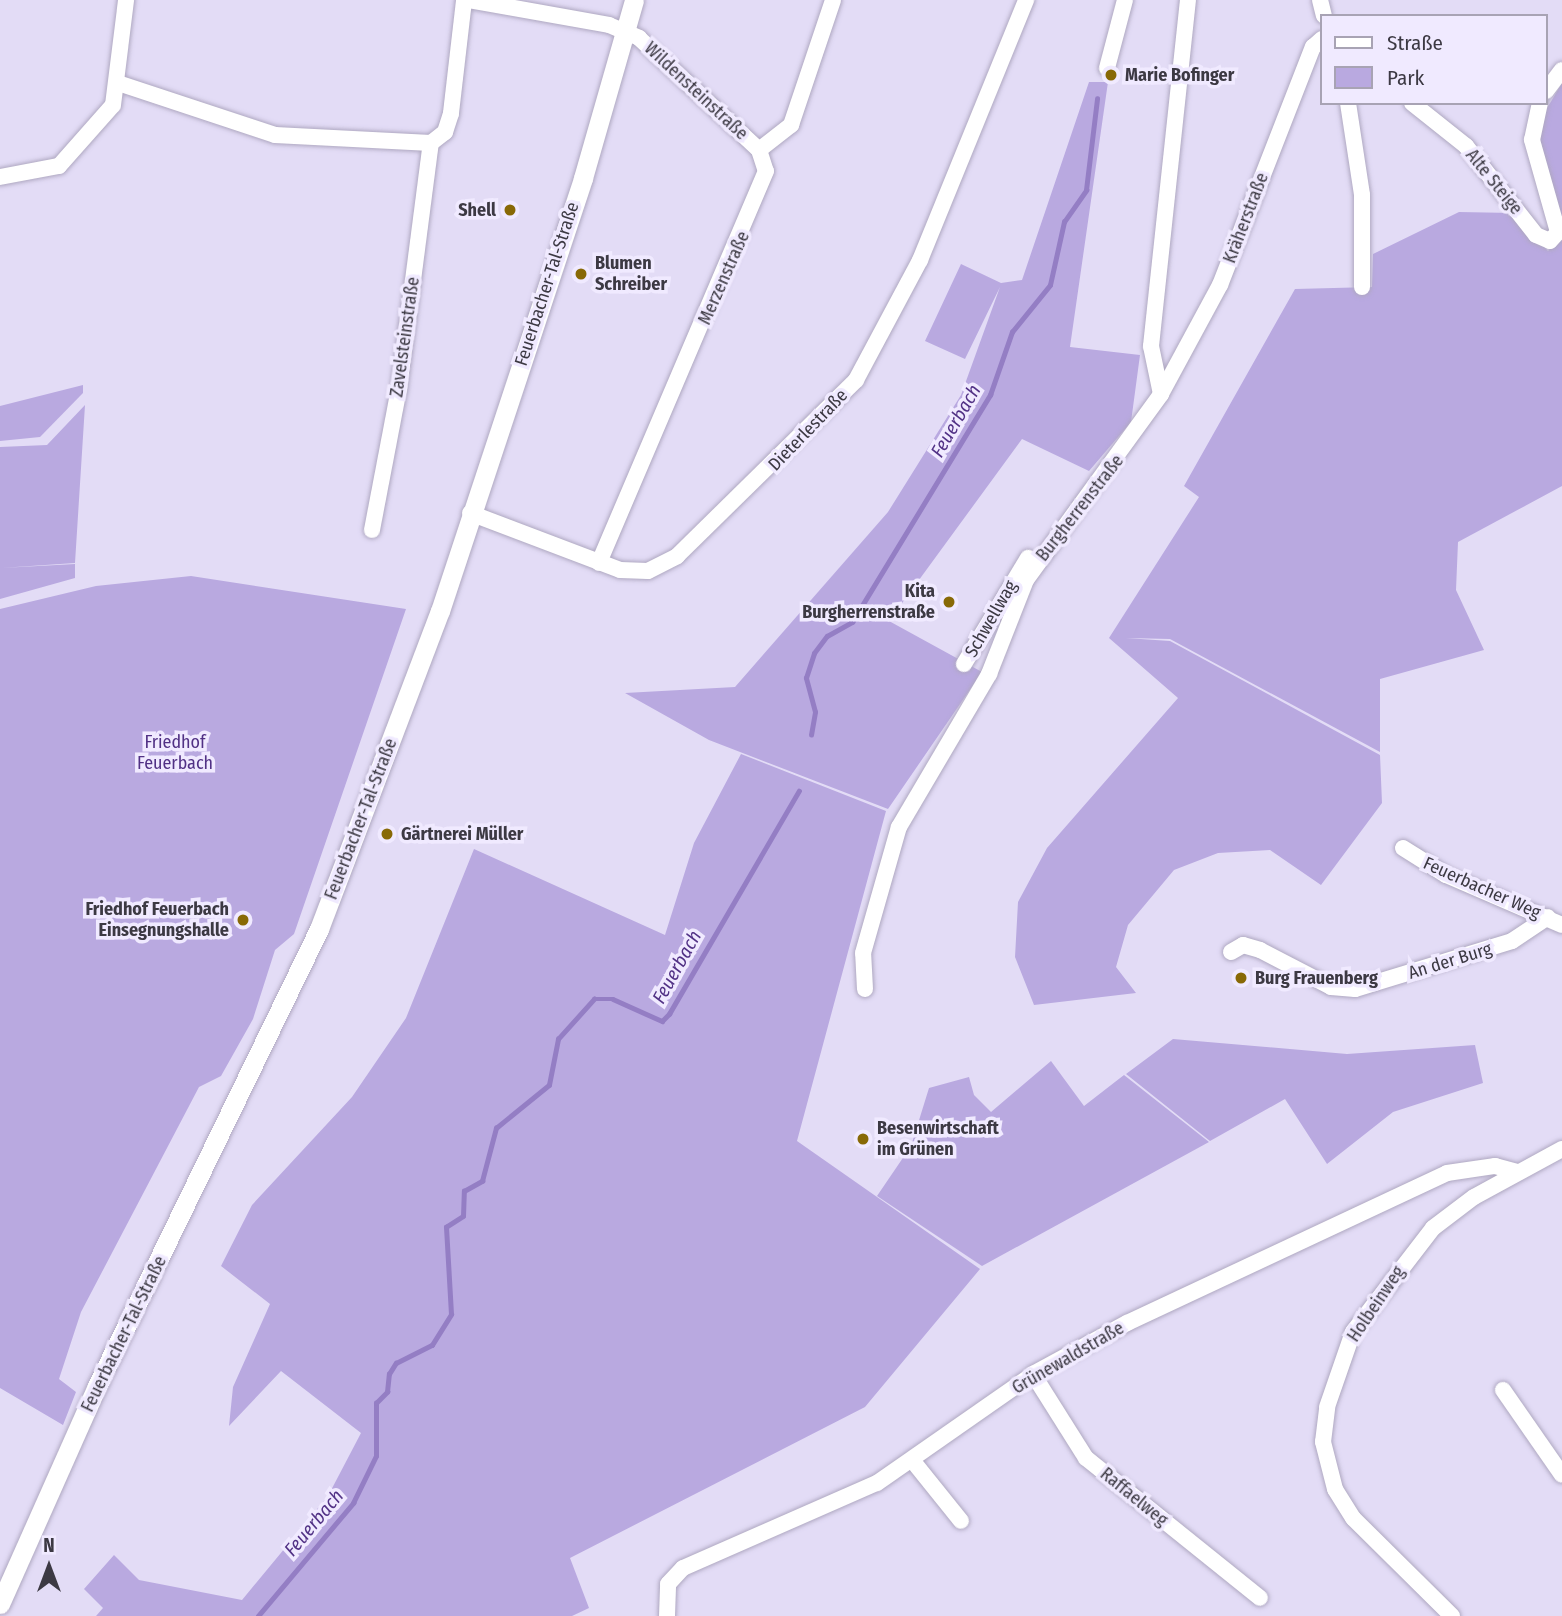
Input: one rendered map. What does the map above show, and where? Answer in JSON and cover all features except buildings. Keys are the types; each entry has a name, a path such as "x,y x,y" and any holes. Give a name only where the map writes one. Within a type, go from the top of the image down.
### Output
{"main road":[{"name":"Feuerbacher-Tal-Straße","path":"0,1604 111,1357 293,992 440,611 470,513 583,178 634,0"}],"street":[{"path":"0,177 37,174 66,161 113,105 121,84 126,0"},
{"name":"Wildensteinstraße","path":"466,0 624,30 671,66 759,150"},
{"name":"Zavelsteinstraße","path":"372,530 399,388 431,143 444,132 451,113 466,0"},
{"path":"759,150 791,125 833,0"},
{"name":"Dieterlestraße","path":"470,513 598,563 649,570 677,556 856,380 920,260 1026,0"},
{"path":"1107,68 1125,0"},
{"path":"1161,394 1151,346 1188,0"},
{"name":"Kräherstraße","path":"1161,394 1220,285 1313,47 1320,41"},
{"path":"1548,88 1562,70"},
{"path":"121,84 275,135 431,143"},
{"path":"1348,105 1362,195 1362,287"},
{"name":"Alte Steige","path":"1414,105 1474,154 1543,240 1558,232 1551,216 1532,140 1540,105"},
{"name":"Merzenstraße","path":"598,563 764,187 759,150"},
{"name":"Burgherrenstraße","path":"865,989 863,953 899,827 989,674 1026,580 1048,546 1161,394"},
{"name":"Schwellwag","path":"964,664 1031,554 1048,546"},
{"name":"Feuerbacher Weg","path":"1403,848 1446,875 1555,921"},
{"name":"An der Burg","path":"1231,952 1242,945 1260,950 1331,987 1354,989 1512,941 1555,921"},
{"name":"Holbeinweg","path":"1452,1616 1353,1518 1335,1489 1323,1442 1327,1407 1353,1332 1399,1267 1433,1228 1518,1172 1562,1149"},
{"name":"Grünewaldstraße","path":"667,1616 668,1584 683,1568 844,1500 912,1460 1033,1374 1402,1191 1469,1167 1518,1172"},
{"name":"Raffaelweg","path":"1033,1374 1086,1458 1260,1598"},
{"path":"1503,1390 1562,1475"},
{"path":"912,1460 961,1521"}],"green space":[{"path":"1089,82 1108,82 1070,347 1140,355 1131,422 1089,471 1022,439 889,621 982,672 888,809 709,740 625,693 735,687 888,512 961,395 1000,287 965,359 925,341 961,264 1001,283 1022,280"},
{"path":"1562,83 1562,236 1537,125"},
{"path":"1459,212 1513,213 1548,251 1562,236 1562,486 1458,542 1456,590 1484,650 1380,679 1380,752 1170,639 1126,638 1170,641 1380,755 1382,803 1321,885 1270,850 1218,853 1174,870 1128,925 1116,967 1136,993 1034,1005 1015,957 1018,902 1047,848 1178,698 1109,638 1199,497 1184,486 1295,289 1372,287 1373,254"},
{"path":"83,385 83,393 40,437 0,441 0,406"},
{"path":"85,405 75,563 1,568 75,564 75,578 0,599 0,447 47,445"},
{"name":"Friedhof Feuerbach","path":"191,576 406,609 294,934 275,950 253,1019 221,1076 199,1087 81,1312 59,1379 76,1392 63,1425 0,1388 0,609 96,586"},
{"path":"741,754 886,811 797,1141 980,1269 865,1407 570,1558 589,1608 572,1616 96,1616 103,1608 84,1589 114,1555 139,1580 242,1600 328,1496 361,1433 281,1371 229,1426 233,1387 270,1304 221,1266 252,1205 352,1097 406,1018 474,849 665,935 694,843"},
{"path":"1173,1039 1347,1054 1475,1045 1483,1083 1393,1112 1327,1164 1285,1099 1210,1141 1126,1074"},
{"path":"1051,1061 1084,1106 1124,1075 1209,1142 982,1266 877,1196 911,1146 929,1088 969,1077 974,1095 991,1112"}],"waterway":[{"name":"Feuerbach","path":"811,735 815,712 806,678 814,653 827,636 852,622 990,395 1012,332 1050,285 1064,222 1086,190 1097,99"},
{"name":"Feuerbach","path":"258,1616 353,1503 376,1456 376,1403 387,1392 389,1374 396,1363 432,1345 451,1314 446,1227 463,1216 464,1191 482,1181 496,1128 549,1085 558,1039 594,999 613,999 662,1021 669,1014 799,791"}],"place":[{"name":"Marie Bofinger","path":"1111,75"},
{"name":"Shell","path":"510,210"},
{"name":"Blumen Schreiber","path":"581,274"},
{"name":"Kita Burgherrenstraße","path":"949,602"},
{"name":"Gärtnerei Müller","path":"387,834"},
{"name":"Friedhof Feuerbach Einsegnungshalle","path":"243,920"},
{"name":"Burg Frauenberg","path":"1241,978"},
{"name":"Besenwirtschaft im Grünen","path":"863,1139"}]}
